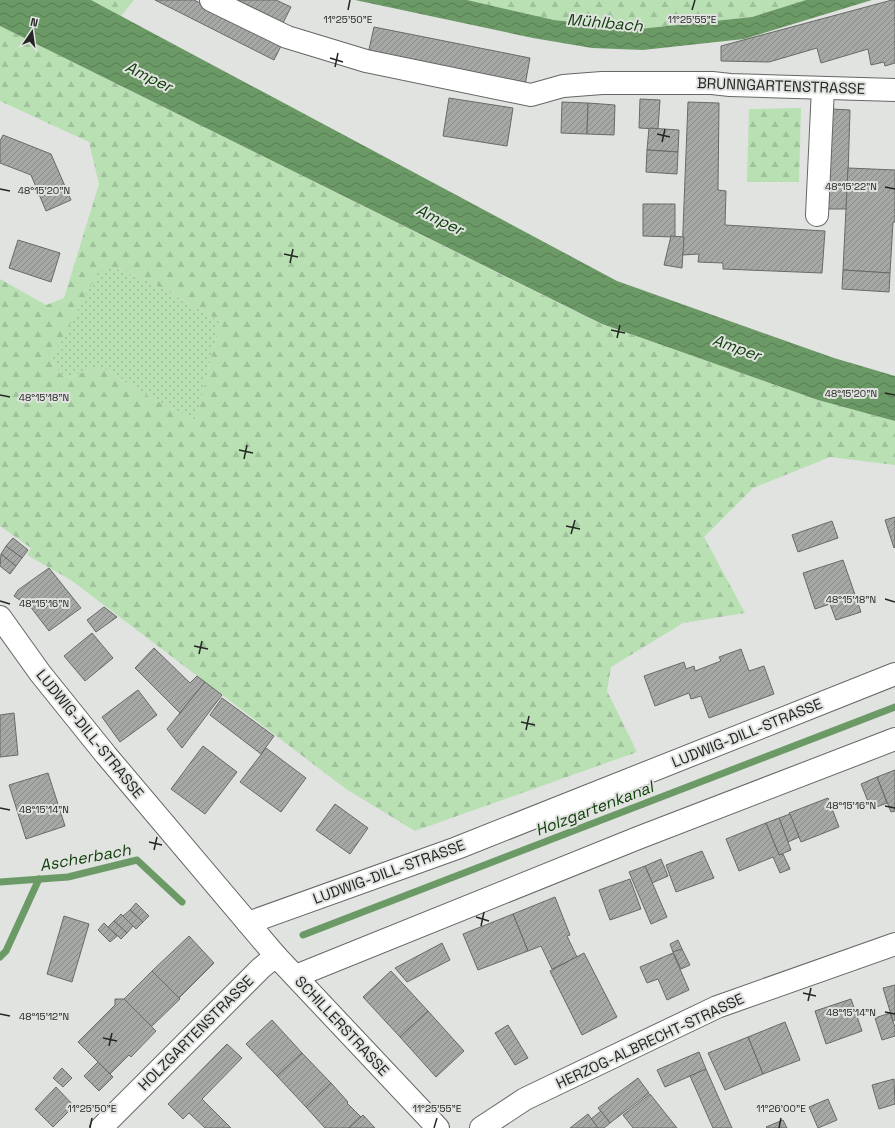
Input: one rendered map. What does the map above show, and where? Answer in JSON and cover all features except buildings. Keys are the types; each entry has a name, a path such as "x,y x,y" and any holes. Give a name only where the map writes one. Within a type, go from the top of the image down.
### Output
{"street":[{"name":"BRUNNGARTENSTRASSE","path":"211,0 287,37 366,61 531,95 563,86 602,83 712,84 895,90"},
{"path":"817,215 823,88"},
{"name":"LUDWIG-DILL-STRASSE","path":"0,617 49,685 248,922 457,848 895,674"},
{"path":"296,976 638,838 895,739"},
{"name":"SCHILLERSTRASSE","path":"248,922 276,956 438,1128"},
{"name":"HERZOG-ALBRECHT-STRASSE","path":"481,1128 525,1099 717,1007 895,944"},
{"name":"HOLZGARTENSTRASSE","path":"101,1128 261,968 276,956"}],"green space":[{"path":"91,0 134,0 121,16"},
{"path":"467,0 806,0 752,17 639,29 554,20"},
{"path":"0,26 601,324 818,400 895,421 895,465 830,457 753,488 704,537 745,613 683,623 611,667 607,691 637,752 415,831 346,789 71,580 27,555 31,548 0,526 0,279 46,305 64,298 99,184 89,142 0,101","holes":["112,267 149,281 220,321 196,421 151,398 99,366 69,378 61,375 51,359 99,271"]},
{"path":"801,108 799,182 747,182 749,109"},
{"path":"112,267 149,281 220,321 196,421 151,398 99,366 69,378 61,375 51,359 98,271"}],"water":[{"name":"Amper","path":"0,0 91,0 617,281 834,358 895,376 895,421 818,400 602,324 0,26"},
{"path":"355,0 467,0 554,20 639,29 752,17 806,0 872,0 744,39 643,50 592,48 533,38"}],"waterway":[{"name":"Holzgartenkanal","path":"303,935 895,707"},
{"name":"Ascherbach","path":"0,882 68,877 137,860 182,902"},
{"path":"0,957 6,951 39,879"}],"water label":[{"name":"Mühlbach","path":"605,22"}]}
